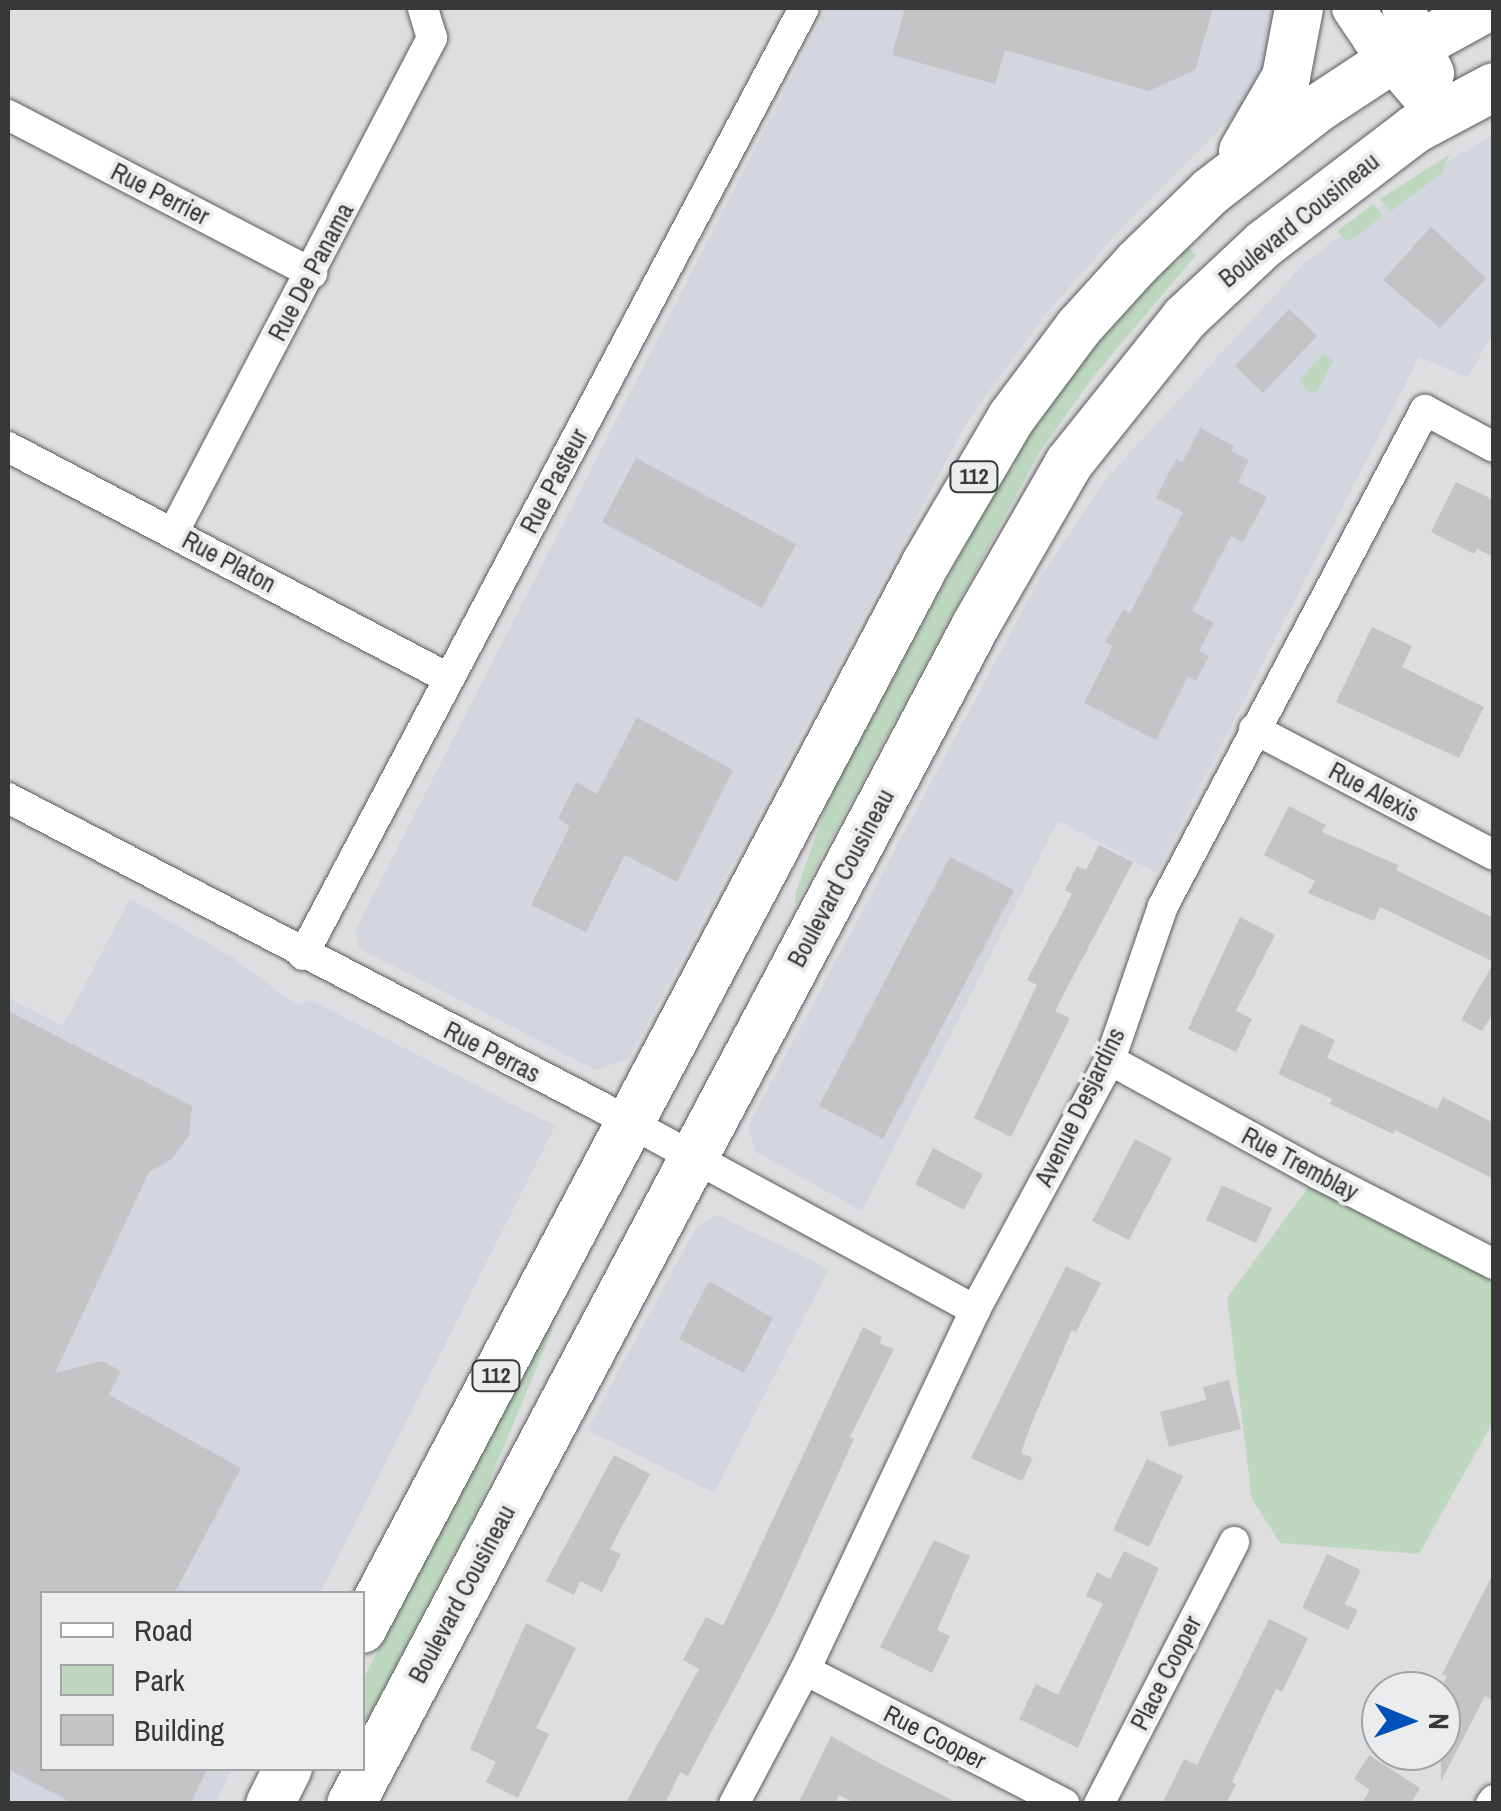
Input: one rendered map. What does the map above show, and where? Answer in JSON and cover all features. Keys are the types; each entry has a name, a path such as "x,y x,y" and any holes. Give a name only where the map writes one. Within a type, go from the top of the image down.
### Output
{"main road":[{"path":"1229,176 1286,78 1299,8"},
{"name":"112","path":"365,1623 935,547 995,442 1090,316 1137,262 1229,176 1405,37 1486,8"},
{"name":"Boulevard Cousineau","path":"351,1804 1026,533 1088,435 1158,349 1229,275 1332,188 1444,112 1494,87"},
{"path":"270,1804 286,1771"}],"street":[{"name":"Rue De Panama","path":"173,533 432,38 423,8"},
{"name":"Rue Pasteur","path":"302,955 804,8"},
{"path":"1352,8 1405,37 1444,112"},
{"name":"Rue Perrier","path":"8,115 312,273"},
{"name":"Avenue Desjardins","path":"734,1804 805,1670 976,1310 1110,1060 1162,906 1424,410 1494,447"},
{"name":"Rue Platon","path":"8,447 450,679"},
{"name":"Rue Alexis","path":"1254,729 1494,855"},
{"name":"Rue Perras","path":"8,798 630,1123 691,1160 976,1310"},
{"name":"Rue Tremblay","path":"1110,1060 1318,1174 1494,1264"},
{"name":"Place Cooper","path":"1099,1804 1234,1542"},
{"name":"Rue Cooper","path":"805,1670 1065,1804"}],"shaded area":[{"path":"827,8 1275,8 1270,57 1243,106 1117,233 1045,315 967,422 629,1058 596,1070 359,948 356,929"},
{"path":"1493,135 1493,333 1468,377 1419,357 1156,873 1058,820 862,1211 756,1152 748,1126 1041,576 1107,478 1305,262 1425,175"},
{"path":"130,899 232,957 295,1004 313,1001 555,1126 321,1591 40,1591 40,1771 231,1771 215,1803 8,1803 8,998 63,1026"},
{"path":"718,1215 829,1269 714,1493 587,1430 697,1226"}],"green space":[{"path":"1449,155 1442,173 1390,212 1380,199"},
{"path":"1373,204 1383,216 1351,240 1344,239 1337,231"},
{"path":"1187,247 1196,255 1094,376 1039,453 796,904 795,895 830,796 1006,470 1011,472 1016,465 1011,462 1021,446 1083,360 1172,262 1176,265 1182,259 1179,255"},
{"path":"1324,353 1333,361 1317,392 1311,394 1299,381"},
{"path":"1318,1174 1493,1264 1493,1422 1419,1554 1280,1543 1252,1499 1227,1298"},
{"path":"549,1326 553,1328 480,1504 365,1723 365,1675"}],"building":[{"path":"905,8 1213,8 1195,70 1149,91 1005,50 995,84 892,55"},
{"path":"1431,227 1486,278 1440,328 1383,280"},
{"path":"1289,309 1317,336 1263,393 1235,366"},
{"path":"1200,428 1234,446 1231,451 1249,460 1238,482 1267,497 1243,542 1231,536 1192,611 1214,623 1199,651 1209,656 1196,681 1188,677 1156,740 1084,703 1113,646 1105,642 1123,610 1130,613 1183,512 1156,498 1176,459 1182,463"},
{"path":"636,458 796,544 762,608 602,522"},
{"path":"1456,482 1494,500 1494,557 1477,549 1474,554 1431,532"},
{"path":"1372,627 1412,646 1402,667 1484,707 1459,758 1336,702"},
{"path":"637,717 733,770 677,882 625,855 586,932 531,905 570,826 558,819 576,782 597,794"},
{"path":"1289,806 1326,825 1322,832 1398,865 1396,870 1494,918 1494,962 1380,907 1374,921 1308,893 1315,881 1264,855"},
{"path":"1099,845 1133,862 1055,1011 1070,1018 1011,1137 974,1118 1037,985 1027,980 1072,894 1065,890 1077,866 1086,870"},
{"path":"950,857 1014,890 883,1139 819,1106"},
{"path":"1240,917 1275,935 1236,1011 1252,1019 1236,1052 1188,1029"},
{"path":"1494,962 1494,1011 1482,1031 1461,1020"},
{"path":"8,1011 192,1106 189,1135 172,1159 149,1172 55,1373 102,1361 121,1371 109,1395 241,1468 176,1591 40,1591 40,1771 206,1771 190,1804 74,1804 8,1769"},
{"path":"1301,1024 1335,1040 1327,1058 1437,1109 1443,1097 1494,1123 1494,1179 1395,1130 1393,1134 1330,1104 1332,1099 1278,1074"},
{"path":"1135,1139 1172,1158 1129,1240 1092,1221"},
{"path":"933,1148 983,1174 964,1210 915,1184"},
{"path":"1222,1185 1272,1208 1256,1243 1206,1220"},
{"path":"1066,1266 1101,1283 1076,1332 1072,1330 1032,1422 1021,1453 1033,1458 1022,1481 971,1458"},
{"path":"709,1281 773,1318 744,1373 679,1339"},
{"path":"863,1327 882,1337 879,1343 894,1349 850,1437 854,1439 775,1612 688,1776 680,1772 665,1804 625,1804 699,1669 683,1660 706,1617 723,1626"},
{"path":"1229,1380 1241,1429 1169,1447 1160,1412 1206,1400 1203,1387"},
{"path":"614,1455 650,1474 610,1549 621,1554 602,1592 580,1581 574,1595 546,1581"},
{"path":"1147,1459 1183,1476 1149,1547 1113,1530"},
{"path":"934,1540 970,1556 937,1630 950,1636 932,1673 880,1647"},
{"path":"1124,1551 1159,1568 1078,1748 1019,1719 1036,1684 1058,1695 1103,1604 1086,1596 1097,1572 1110,1579"},
{"path":"1327,1554 1361,1570 1345,1604 1358,1610 1348,1630 1302,1608"},
{"path":"1494,1572 1494,1700 1485,1696 1461,1742 1461,1671 1444,1671"},
{"path":"1269,1619 1308,1638 1282,1692 1276,1689 1232,1782 1236,1784 1226,1804 1162,1804 1184,1759 1197,1765"},
{"path":"526,1623 576,1648 536,1728 549,1734 518,1798 486,1782 496,1762 470,1749"},
{"path":"831,1736 960,1804 856,1804 839,1795 835,1804 798,1804"},
{"path":"1361,1768 1361,1771 1394,1771 1420,1788 1411,1804 1361,1804 1370,1790 1354,1779"}]}
